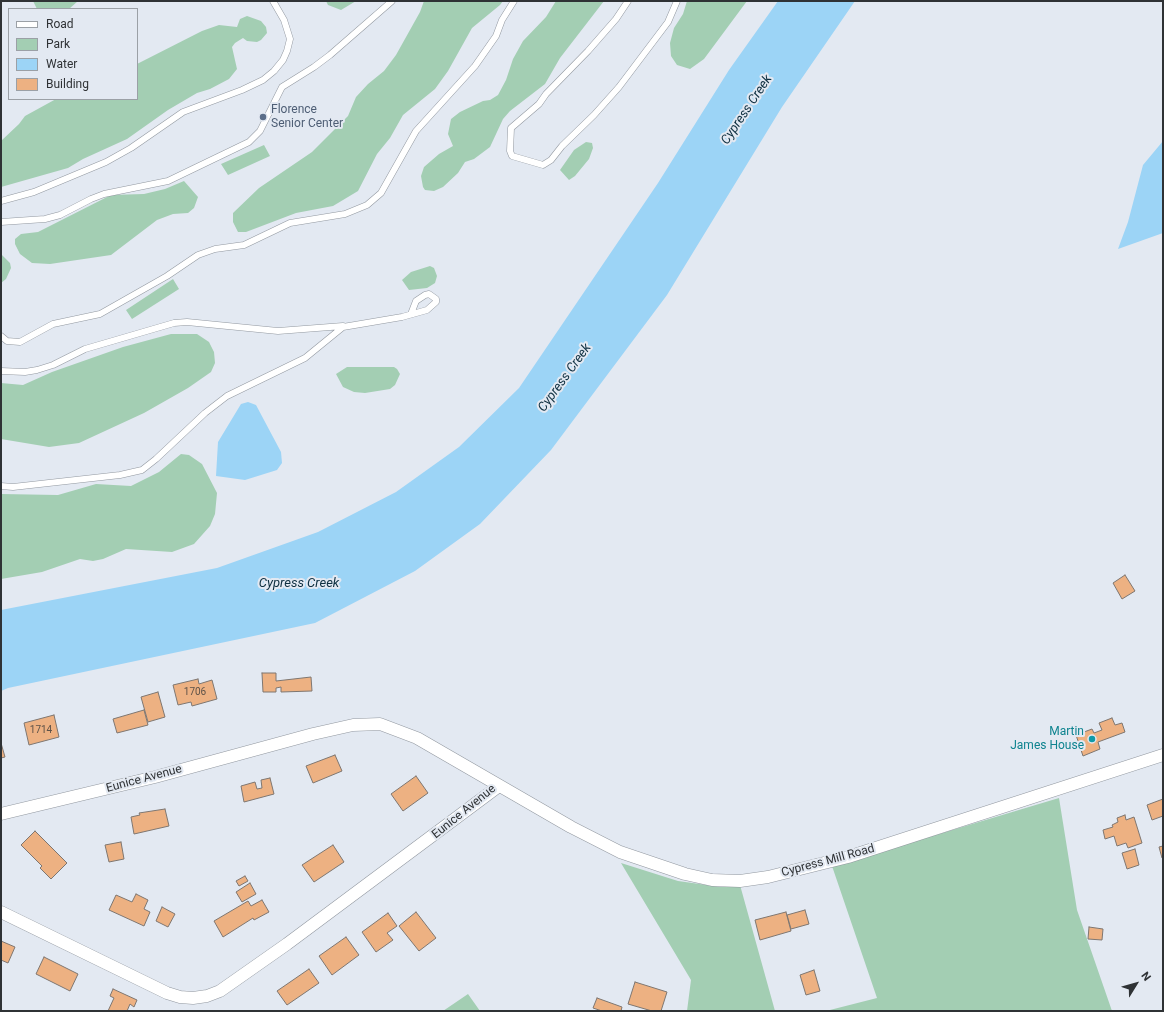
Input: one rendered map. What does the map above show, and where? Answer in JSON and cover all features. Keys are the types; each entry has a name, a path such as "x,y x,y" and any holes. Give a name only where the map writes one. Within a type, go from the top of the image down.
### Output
{"street":[{"name":"Eunice Avenue","path":"1,814 147,778 286,740 353,725 380,724 393,728 429,745 499,786 287,944 220,991 207,996 193,998 180,997 167,993 1,912"},
{"name":"Cypress Mill Road","path":"499,786 571,828 620,852 685,874 712,880 740,881 768,877 848,857 1163,755"}],"lane":[{"path":"1,201 41,190 106,162 131,148 183,112 242,90 263,80 274,71 283,60 290,39 284,20 273,1"},
{"path":"1,222 45,219 60,215 104,194 168,181 249,142 260,131 282,87 330,55 392,1"},
{"path":"1,336 8,341 20,342 53,324 100,314 116,306 198,255 215,249 244,245 290,223 345,214 367,205 381,193 416,131 462,81 496,36 502,20 514,1"},
{"path":"628,1 616,19 546,94 539,104 511,128 510,151 512,156 542,165 551,160 562,146 594,115 619,87 668,22 677,1"},
{"path":"1,371 25,372 37,370 53,365 94,346 174,323 187,322 278,331 349,325 402,317 411,314"},
{"path":"1,486 13,487 120,475 142,470 156,459 205,413 227,396 305,358 337,331 349,325"}],"green space":[{"path":"33,1 78,1 70,8 36,8"},
{"path":"326,1 356,1 341,10 328,5"},
{"path":"424,1 503,1 472,28 448,71 435,89 403,115 390,138 377,154 358,191 333,206 296,213 246,232 238,232 233,222 233,213 259,188 312,152 348,116 356,97 368,84 384,71 396,55 420,12"},
{"path":"556,1 604,1 560,58 545,84 510,111 503,119 490,147 474,159 465,162 458,173 443,187 434,191 425,190 421,176 424,167 439,154 453,146 448,134 451,119 460,112 483,101 490,100 498,95 506,80 513,59 523,41 546,17"},
{"path":"687,1 747,1 704,59 690,69 677,65 671,56 670,43 674,28 683,14"},
{"path":"247,16 261,21 266,27 267,33 257,42 247,41 243,38 235,43 232,47 237,69 229,79 210,89 197,93 168,110 127,139 83,159 68,168 1,187 1,141 19,124 25,116 54,100 138,100 138,63 202,31 219,25 237,27 240,19"},
{"path":"586,142 592,143 593,148 589,159 575,176 569,180 560,170 574,150"},
{"path":"264,145 270,156 228,175 221,164"},
{"path":"184,181 198,197 194,208 188,213 173,214 157,220 111,255 50,264 32,263 20,254 15,244 15,239 21,234 38,232 111,195 144,194 165,189"},
{"path":"1,254 10,263 11,268 6,279 1,283"},
{"path":"430,266 434,268 437,276 435,283 427,288 409,290 402,280 411,272"},
{"path":"173,279 179,289 132,319 126,310"},
{"path":"171,334 197,334 209,342 214,352 215,363 211,372 188,388 144,413 79,443 49,447 1,439 1,383 23,385 52,372 123,347"},
{"path":"347,367 394,367 400,374 395,385 390,389 365,393 354,392 343,387 336,374"},
{"path":"181,454 189,455 202,464 217,493 215,514 210,526 194,544 172,552 126,549 103,559 93,561 80,559 42,572 1,579 1,494 58,495 96,484 131,486 159,472"},
{"path":"1059,798 1077,910 1112,1011 826,1011 877,998 832,866"},
{"path":"621,863 678,881 721,887 740,885 775,1011 687,1011 691,980"},
{"path":"468,994 480,1011 443,1011"}],"water":[{"name":"Cypress Creek","path":"778,1 855,1 782,107 667,295 551,450 480,524 415,571 315,623 8,688 1,691 1,610 217,568 318,532 396,492 459,447 519,388 658,183 729,70"},
{"path":"1163,141 1163,233 1118,249 1128,222 1143,165"},
{"path":"248,402 256,405 281,452 282,463 277,470 245,480 216,476 218,442 241,404"}],"building":[{"path":"1125,575 1135,591 1122,599 1113,583"},
{"path":"262,673 276,673 276,681 311,677 312,691 281,692 281,687 276,688 276,692 263,692"},
{"path":"198,679 199,684 212,680 217,699 192,706 191,702 178,705 173,685"},
{"path":"158,692 165,717 148,722 141,697"},
{"path":"144,710 148,725 117,733 113,719"},
{"path":"54,715 59,737 29,745 24,723"},
{"name":"Martin James House","path":"1112,718 1115,725 1122,723 1125,732 1098,742 1100,749 1083,756 1076,735 1092,729 1094,733 1102,730 1099,723"},
{"path":"1,743 5,757 1,758"},
{"path":"335,755 342,771 313,783 306,766"},
{"path":"416,776 428,793 403,811 391,794"},
{"path":"270,778 274,794 244,802 241,786 255,782 257,789 262,788 261,780"},
{"path":"1163,799 1163,816 1152,820 1147,805"},
{"path":"165,809 169,826 134,834 131,817 140,815 139,813"},
{"path":"1125,815 1126,820 1134,817 1142,843 1128,848 1126,843 1117,846 1114,836 1105,839 1103,830 1113,827 1112,825 1118,822 1117,818"},
{"path":"35,831 67,863 51,879 40,868 42,866 21,845"},
{"path":"121,842 124,859 109,862 105,845"},
{"path":"333,845 344,862 314,882 302,865"},
{"path":"1163,846 1163,857 1162,858 1159,847"},
{"path":"1135,849 1139,865 1127,869 1122,853"},
{"path":"245,876 248,881 239,886 236,881"},
{"path":"250,883 256,894 242,902 236,892"},
{"path":"136,894 148,900 144,909 150,912 144,926 109,910 116,895 132,902"},
{"path":"262,900 269,912 254,920 253,918 223,937 214,921 248,901 251,906"},
{"path":"162,907 175,914 168,927 156,921"},
{"path":"805,910 809,924 791,929 787,915"},
{"path":"416,912 436,938 419,951 399,926"},
{"path":"786,912 791,931 760,940 755,920"},
{"path":"388,913 397,926 387,933 393,940 376,952 362,932"},
{"path":"1089,927 1103,929 1102,940 1088,939"},
{"path":"346,937 359,955 332,975 319,956"},
{"path":"1,941 15,947 8,963 1,960"},
{"path":"44,957 78,974 70,991 36,974"},
{"path":"309,969 319,983 287,1005 277,991"},
{"path":"814,970 820,991 806,995 800,975"},
{"path":"635,982 667,992 661,1011 652,1011 628,1004"},
{"path":"113,989 137,1000 134,1007 130,1004 127,1011 108,1011 114,998 110,996"},
{"path":"597,998 622,1007 621,1011 602,1011 593,1008"}],"place":[{"name":"Florence Senior Center","path":"263,117"},
{"name":"Martin James House","path":"1092,739"}]}
